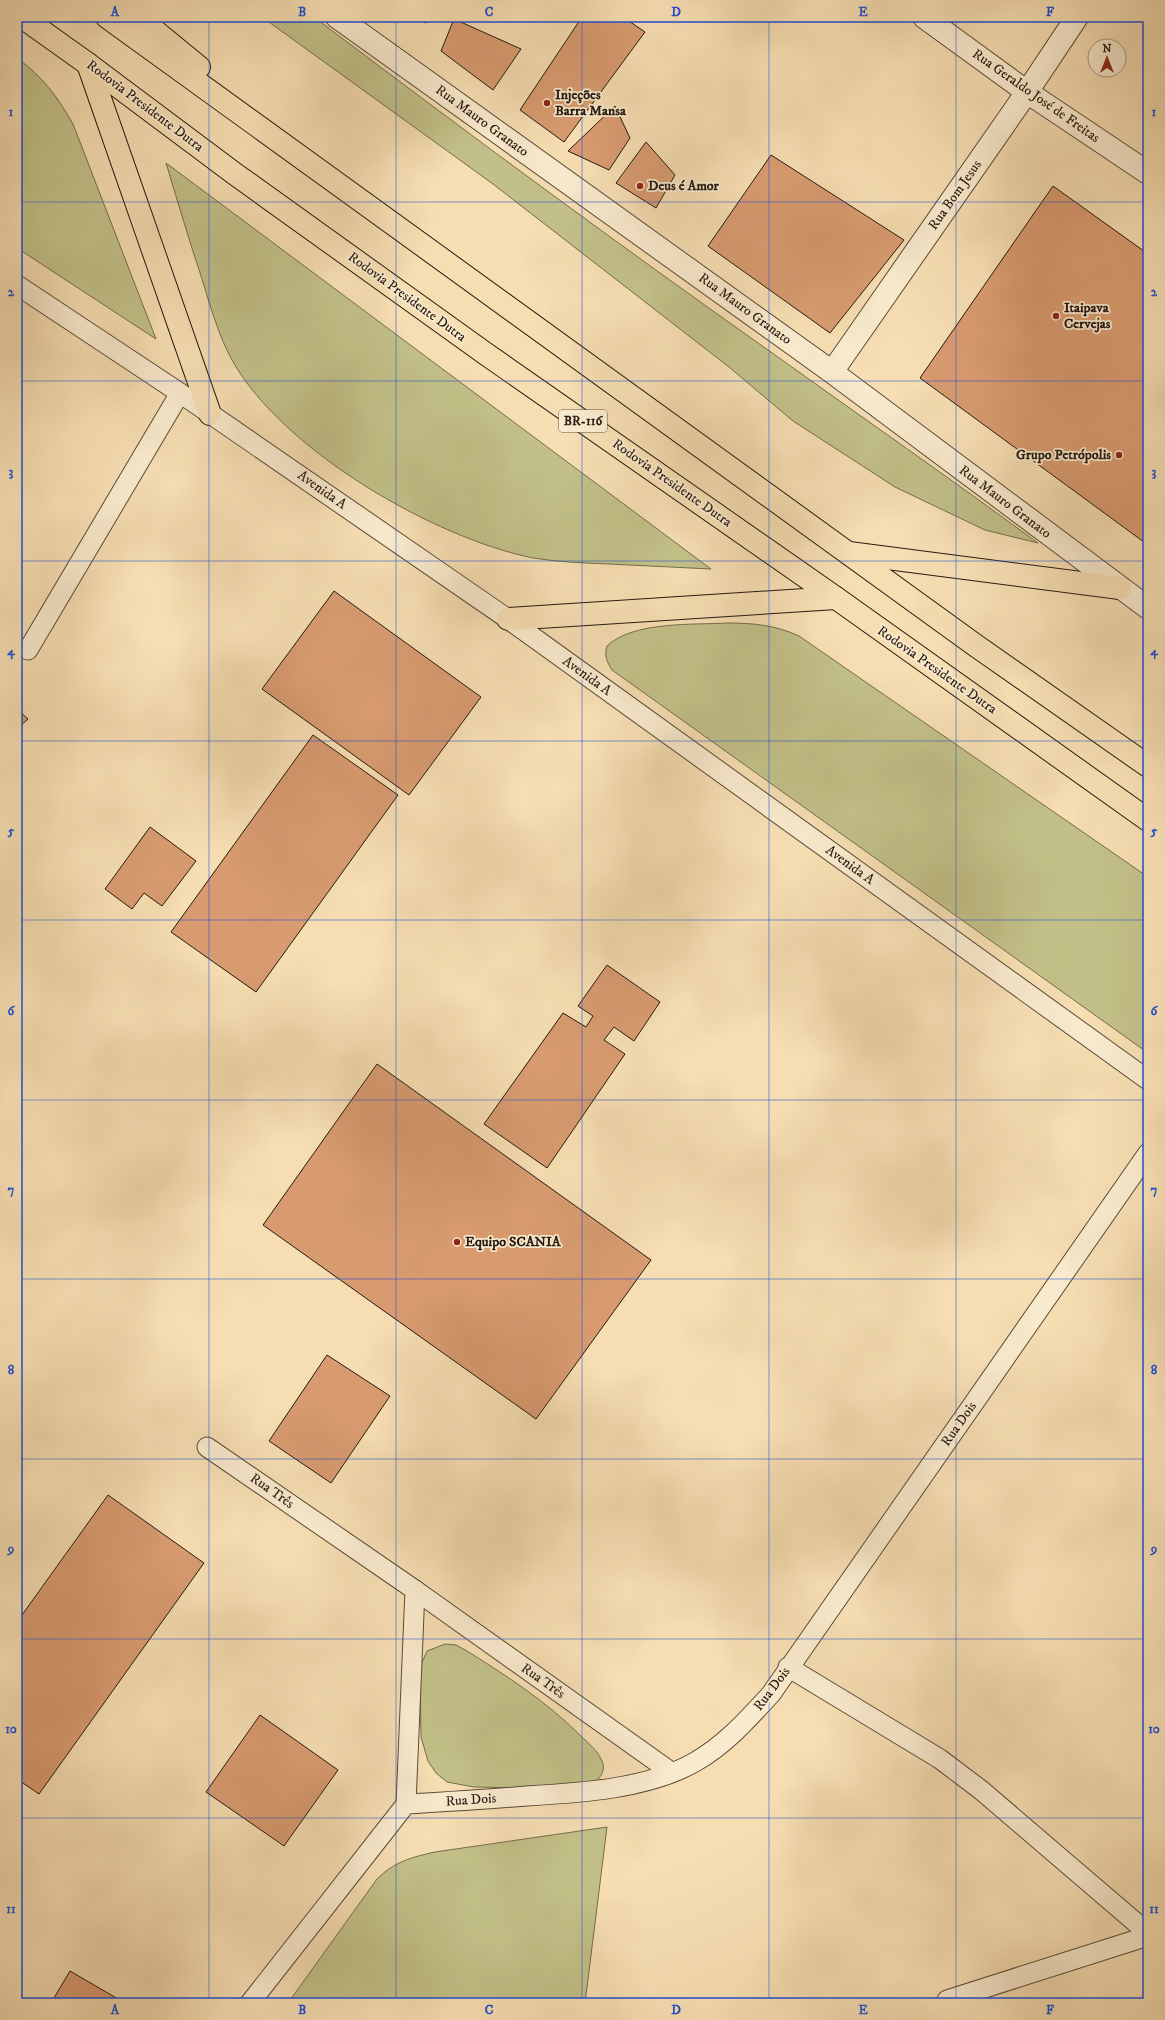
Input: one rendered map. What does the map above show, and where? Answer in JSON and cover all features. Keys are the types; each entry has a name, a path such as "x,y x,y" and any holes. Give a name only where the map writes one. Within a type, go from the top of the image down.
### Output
{"highway":[{"name":"Rodovia Presidente Dutra","path":"22,17 236,174 480,349 836,598 1148,820"},
{"path":"107,17 975,645 1148,766"},
{"path":"138,17 362,202"},
{"path":"88,64 210,414"},
{"path":"848,552 1120,588"},
{"path":"508,619 836,598"}],"street":[{"name":"Rua Mauro Granato","path":"337,17 832,372 1148,608"},
{"name":"Rua Geraldo José de Freitas","path":"924,17 1027,92 1148,173"},
{"name":"Rua Bom Jesus","path":"832,372 1027,92 1077,17"}],"lane":[{"name":"Avenida A","path":"17,285 180,393 508,619 1148,1080"},
{"path":"28,650 180,393"},
{"name":"Rua Dois","path":"406,1804 572,1793 640,1782 671,1772 694,1762 720,1745 748,1720 771,1694 788,1667 1148,1153"},
{"name":"Rua Três","path":"208,1446 415,1590 671,1772"},
{"path":"250,2003 406,1804 415,1590"},
{"path":"788,1667 940,1759 981,1790 1148,1933"},
{"path":"947,2000 1148,1936"}],"shaded area":[{"path":"262,17 314,17 601,230 1038,543 985,530 895,487 793,421 729,367 493,184"},
{"path":"17,58 34,72 49,88 73,124 156,339 17,248"},
{"path":"166,163 711,569 580,563 533,558 494,547 451,531 407,510 364,485 323,457 286,426 255,394 232,360 219,332 212,312"},
{"path":"727,623 764,625 781,629 799,636 1148,877 1148,1053 612,670 606,659 607,646 618,638 632,632 664,626"},
{"path":"445,1644 456,1645 497,1670 541,1701 568,1724 592,1746 603,1763 603,1770 598,1779 592,1785 527,1788 474,1787 447,1782 436,1773 428,1761 421,1737 420,1667 427,1651"},
{"path":"607,1827 585,2003 288,2003 377,1879 397,1864 411,1858 435,1852"}],"building":[{"path":"416,17 430,17 426,23"},
{"path":"582,17 623,17 645,32 564,142 520,110"},
{"path":"454,19 521,49 493,90 441,51"},
{"path":"615,106 630,138 609,170 568,151"},
{"path":"646,142 675,175 656,208 616,183"},
{"path":"771,155 904,240 830,333 708,246"},
{"name":"Itaipava Cervejas","path":"1053,186 1148,254 1148,545 920,378"},
{"path":"334,591 481,697 409,795 262,689"},
{"path":"17,709 28,719 17,729"},
{"path":"313,735 398,795 256,992 171,932"},
{"path":"150,827 196,861 162,906 144,893 132,909 105,889"},
{"path":"607,965 660,1002 634,1041 614,1027 604,1040 625,1054 547,1168 484,1124 563,1013 586,1027 593,1016 578,1006"},
{"name":"Equipo SCANIA","path":"377,1064 651,1260 536,1419 263,1225"},
{"path":"327,1355 390,1396 331,1483 269,1441"},
{"path":"108,1495 204,1563 39,1794 17,1779 17,1622"},
{"path":"260,1715 338,1770 284,1846 206,1792"},
{"path":"70,1971 125,2003 51,2003"}],"place":[{"name":"Injeções Barra Mansa","path":"547,103"},
{"name":"Deus é Amor","path":"640,186"},
{"name":"Itaipava Cervejas","path":"1056,316"},
{"name":"Grupo Petrópolis","path":"1119,455"},
{"name":"Equipo SCANIA","path":"457,1242"}]}
